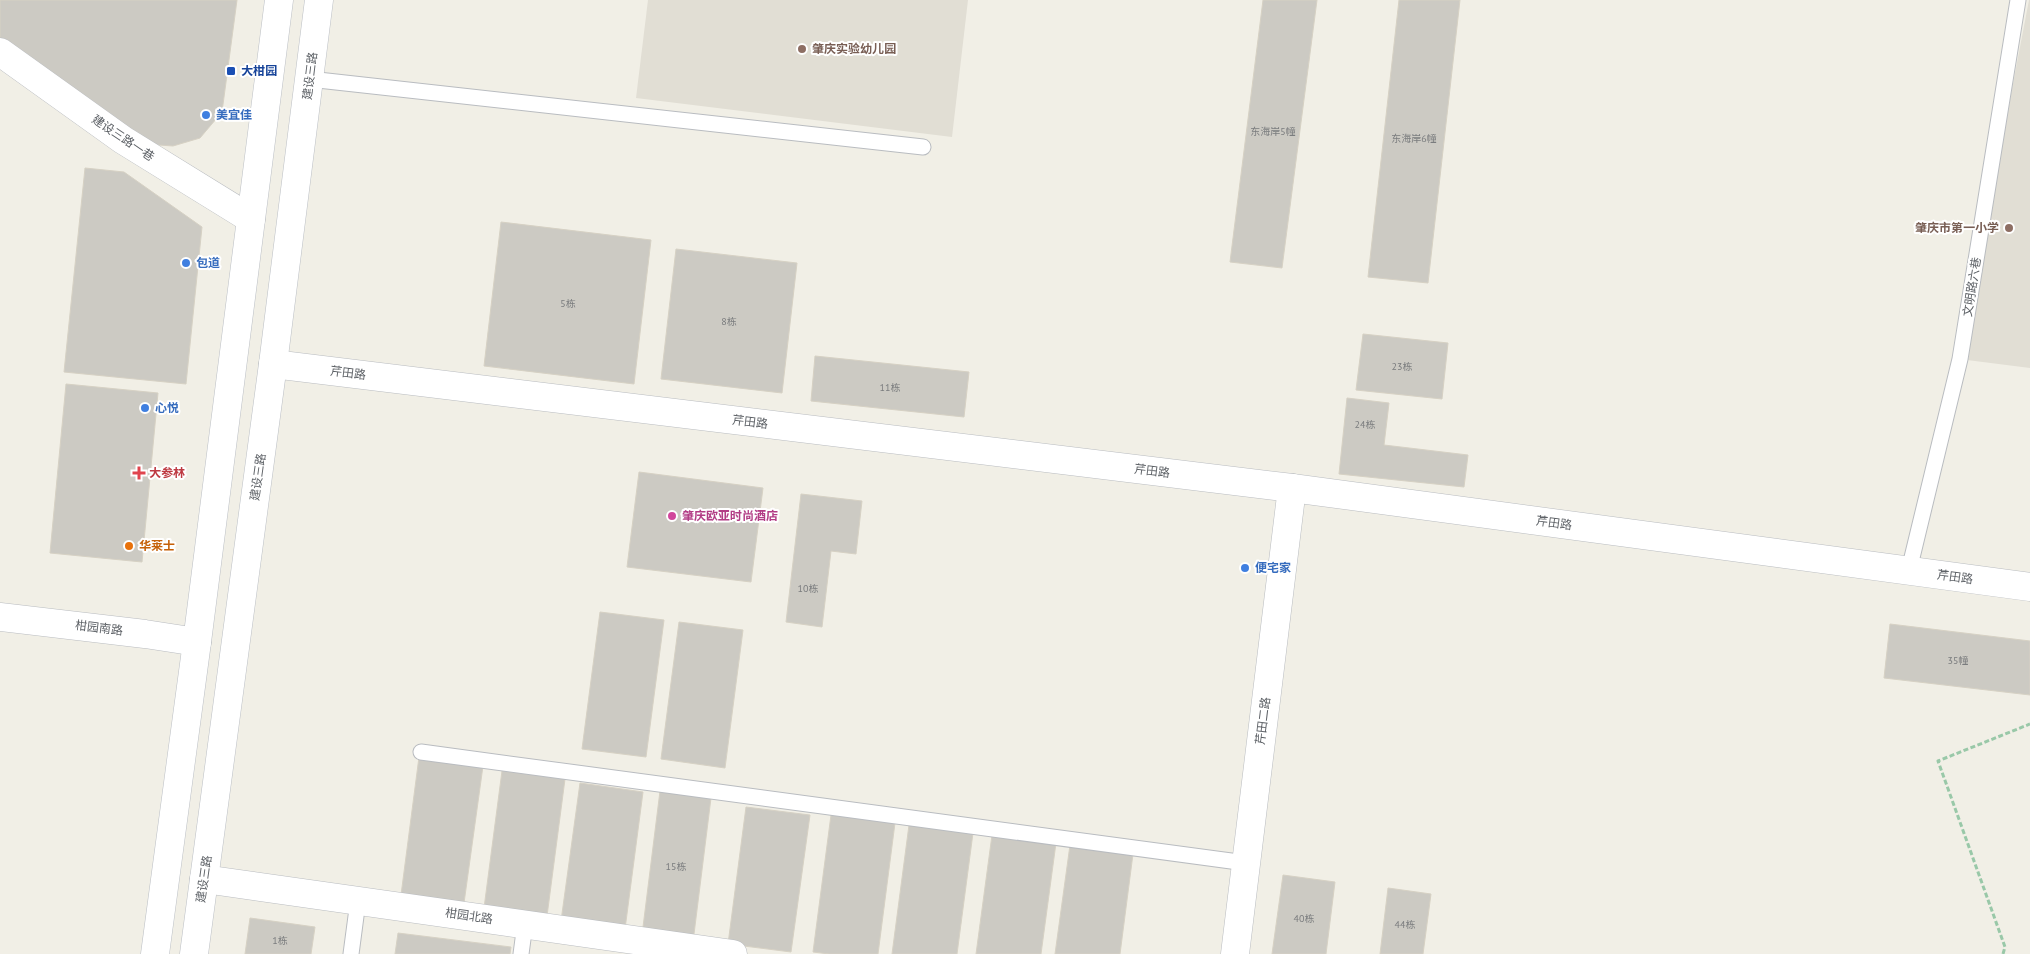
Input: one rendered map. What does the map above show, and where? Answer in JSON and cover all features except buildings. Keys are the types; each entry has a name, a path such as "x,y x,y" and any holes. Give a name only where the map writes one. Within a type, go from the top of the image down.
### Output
{"street":[{"path":"155,954 279,0"},
{"name":"建设三路","path":"194,954 273,364 319,0"},
{"name":"建设三路一巷","path":"0,52 124,140 251,219"},
{"name":"芹田路","path":"273,364 1292,488 2030,587"},
{"name":"芹田二路","path":"1234,954 1292,488"},
{"name":"柑园南路","path":"0,617 197,642"},
{"name":"柑园北路","path":"204,879 734,954"}],"lane":[{"name":"文明路六巷","path":"1909,570 1960,359 2018,0"},
{"path":"309,79 923,147"},
{"path":"421,752 1246,863"},
{"path":"351,954 358,901"},
{"path":"521,954 525,924"}],"path":[{"path":"2003,954 2005,947 1938,761 2030,724"}],"shaded area":[{"name":"肇庆实验幼儿园","path":"648,0 968,0 952,137 636,98"},
{"name":"肇庆市第一小学","path":"2029,0 2030,368 1967,360 2011,94"}],"place":[{"name":"肇庆实验幼儿园","path":"802,49"},
{"name":"大柑园","path":"231,71"},
{"name":"美宜佳","path":"206,115"},
{"name":"肇庆市第一小学","path":"2009,228"},
{"name":"包道","path":"186,263"},
{"name":"心悦","path":"145,408"},
{"name":"大参林","path":"139,473"},
{"name":"肇庆欧亚时尚酒店","path":"672,516"},
{"name":"华莱士","path":"129,546"},
{"name":"便宅家","path":"1245,568"}]}
